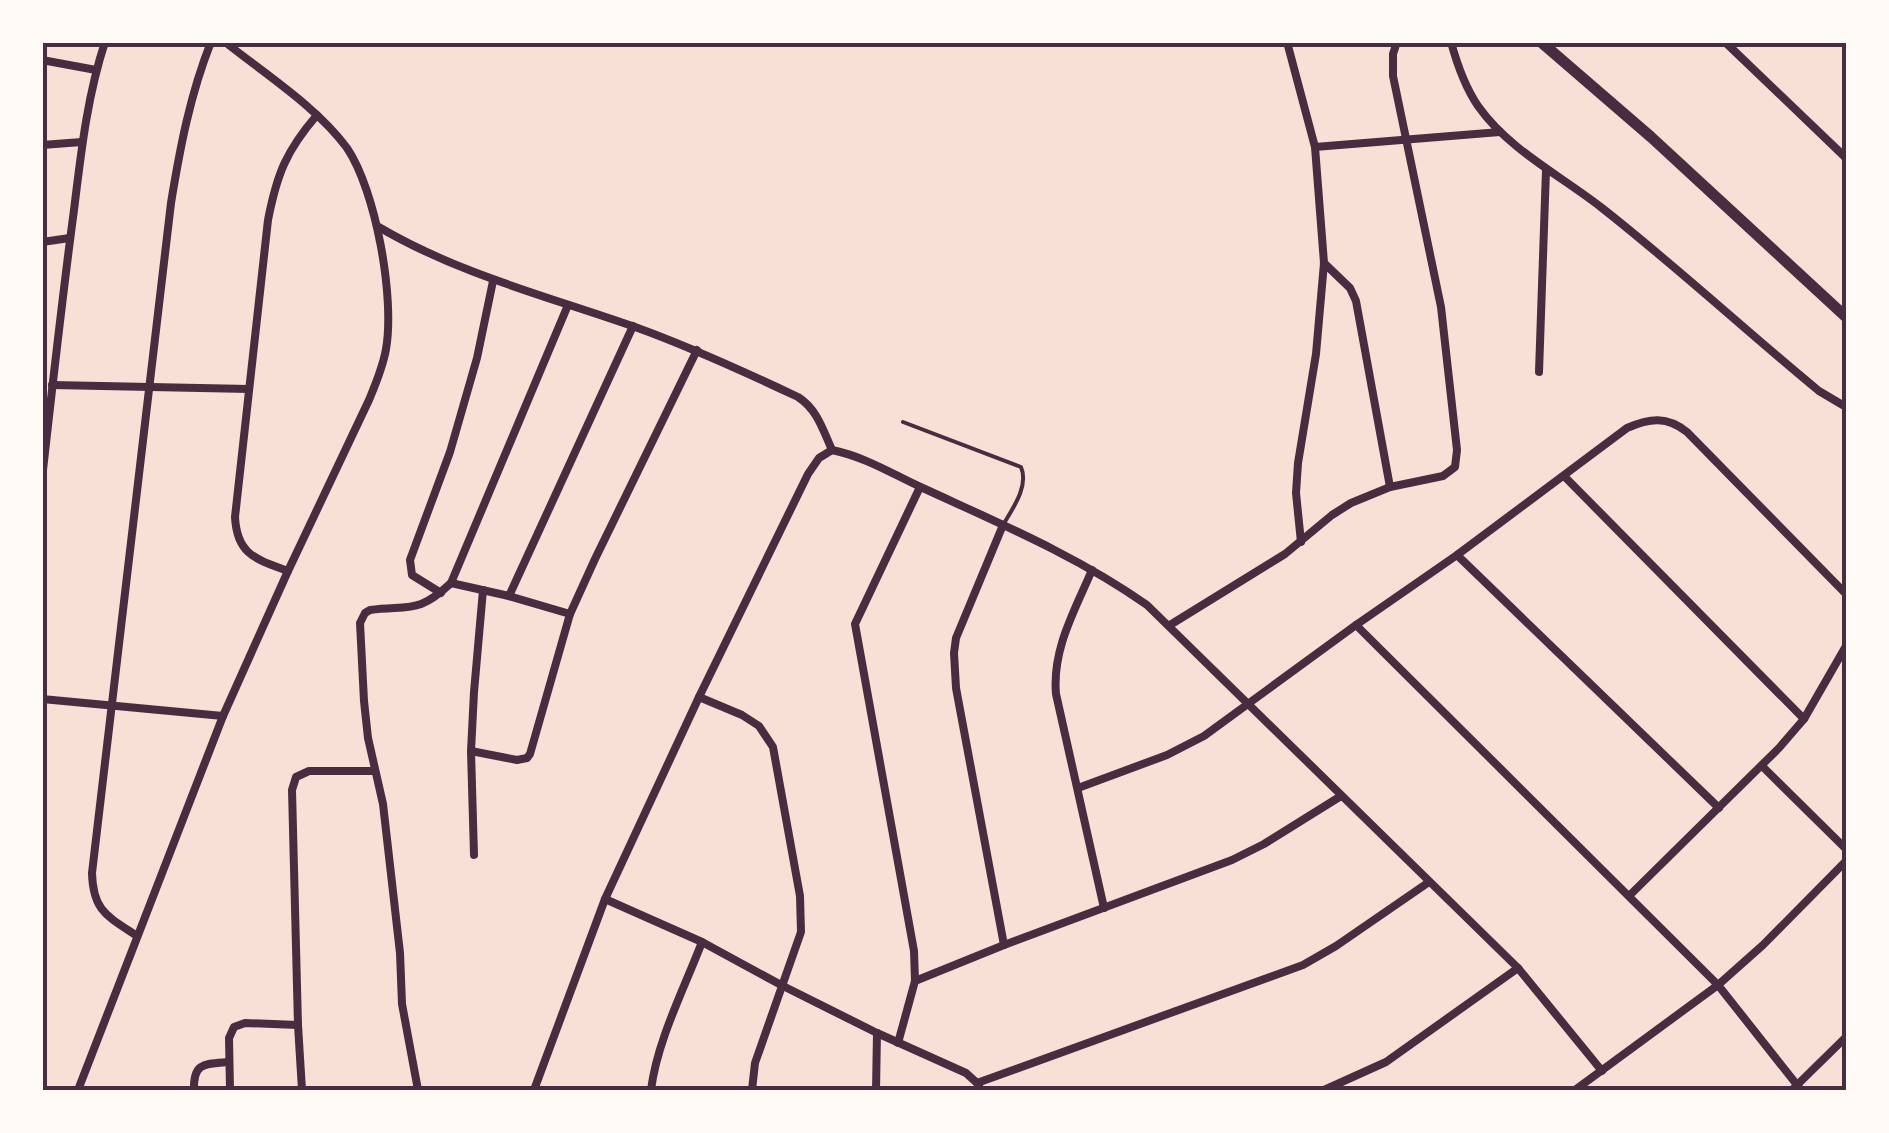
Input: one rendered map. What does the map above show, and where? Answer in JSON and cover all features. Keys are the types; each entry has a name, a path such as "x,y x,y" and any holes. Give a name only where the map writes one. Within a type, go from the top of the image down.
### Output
{"main road":[{"path":"1541,42 1651,136 1846,317"}],"street":[{"path":"42,479 82,142 105,42"},
{"path":"136,936 99,906 93,894 92,873 179,151 211,42"},
{"path":"78,1090 223,716 380,372 386,346 388,314 377,226 356,165 317,115 225,42"},
{"path":"1287,42 1315,146 1324,263 1316,354 1298,463 1296,493 1301,542"},
{"path":"1170,625 1264,568 1351,503 1390,486 1443,476 1457,460 1441,307 1393,76 1397,42"},
{"path":"1451,42 1468,88 1501,132 1546,170 1602,208 1806,380 1846,407"},
{"path":"1725,42 1846,158"},
{"path":"42,60 96,70"},
{"path":"288,571 254,558 236,534 234,517 274,190 288,153 317,115"},
{"path":"1315,146 1501,132"},
{"path":"42,145 82,142"},
{"path":"1540,372 1546,170"},
{"path":"377,226 434,258 697,350 808,402 832,450"},
{"path":"42,242 70,238"},
{"path":"1324,263 1350,288 1356,302 1390,486"},
{"path":"442,592 412,575 410,560 450,452 477,358 493,281"},
{"path":"418,1090 402,1004 387,834 364,701 359,630 365,613 418,607 452,583 568,306"},
{"path":"509,596 633,326"},
{"path":"42,337 58,337"},
{"path":"470,752 527,758 570,614 697,350"},
{"path":"52,386 249,389"},
{"path":"1078,788 1204,736 1627,428 1642,422 1658,419 1676,424 1846,594"},
{"path":"534,1090 606,899 699,697 808,474 832,450 860,458 1092,570 1170,625 1518,968 1602,1071"},
{"path":"1564,476 1804,720"},
{"path":"898,1043 916,981 914,951 856,624 920,487"},
{"path":"1004,526 962,620 954,653 956,688 1004,945"},
{"path":"1457,555 1719,808"},
{"path":"1092,570 1062,641 1054,674 1104,908"},
{"path":"452,583 570,614"},
{"path":"474,855 470,752 484,590"},
{"path":"1356,625 1718,985 1797,1089 1846,1037"},
{"path":"1630,896 1804,720 1846,646"},
{"path":"699,697 767,734 778,761 802,914 796,950 755,1063 752,1090"},
{"path":"42,699 223,716"},
{"path":"1762,766 1846,849"},
{"path":"302,1090 292,790 296,778 309,770 375,770"},
{"path":"916,981 1232,860 1340,796"},
{"path":"1575,1090 1718,985 1846,862"},
{"path":"606,899 702,942 783,986 966,1074 979,1087 1303,965 1429,882"},
{"path":"652,1090 658,1057 702,942"},
{"path":"1324,1090 1386,1062 1518,968"},
{"path":"230,1090 229,1038 234,1027 245,1022 298,1026"},
{"path":"876,1090 877,1033"},
{"path":"194,1090 194,1080 204,1064 229,1062"}],"lane":[{"path":"903,422 1024,472 1024,482 1004,526"}]}
